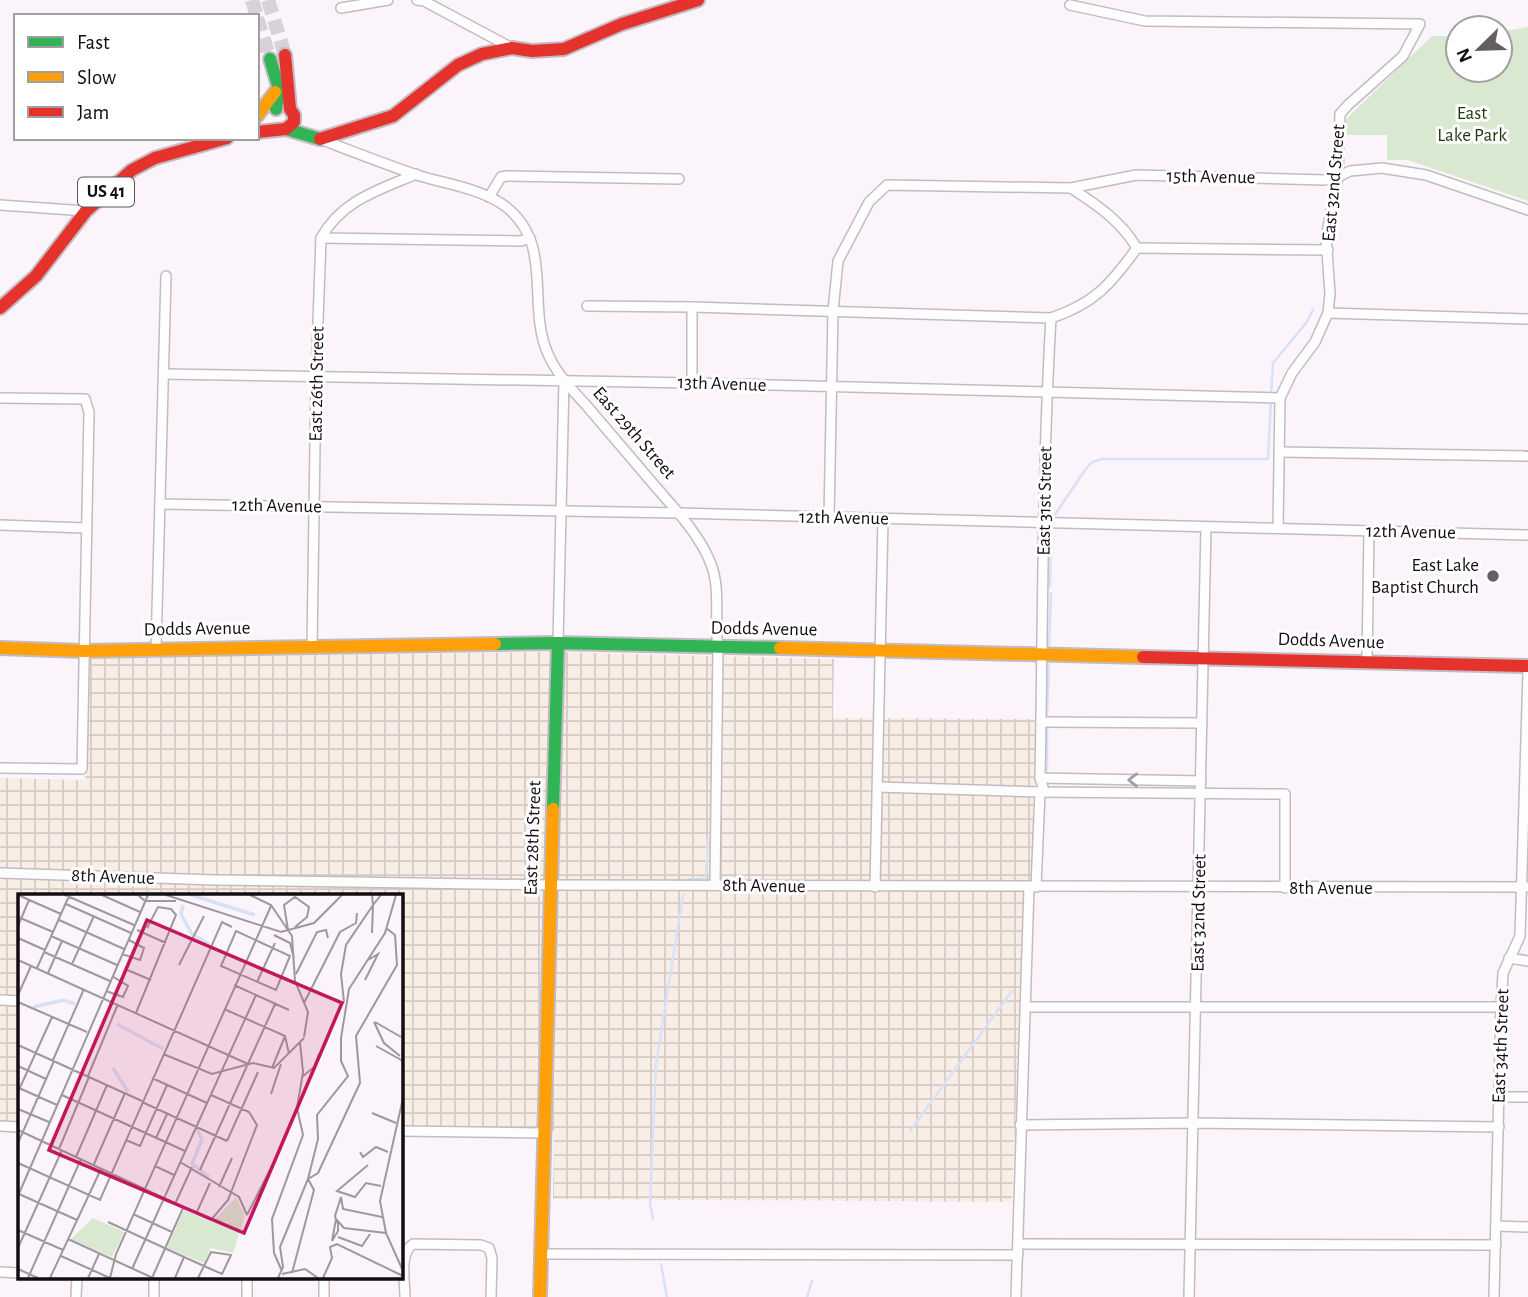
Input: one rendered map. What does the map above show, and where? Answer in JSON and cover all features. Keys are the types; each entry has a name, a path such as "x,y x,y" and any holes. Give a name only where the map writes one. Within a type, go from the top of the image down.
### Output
{"street":[{"path":"341,8 388,0"},
{"path":"417,0 424,1 512,48 532,51 564,49 643,17 698,0"},
{"name":"East 32nd Street","path":"1070,5 1145,21 1420,24 1403,56 1340,114 1338,177 1326,237 1330,294 1328,313 1315,342 1292,373 1280,398 1279,528"},
{"path":"320,139 393,116 458,65 482,54 512,48"},
{"path":"259,132 284,130 292,125 285,55"},
{"path":"270,59 279,89 273,123 284,130"},
{"path":"259,114 279,89"},
{"path":"259,123 283,107 292,112"},
{"name":"East 29th Street","path":"292,112 320,139"},
{"name":"East 29th Street","path":"284,130 320,139 489,197 505,206 530,237 536,255 540,328 548,355 564,380 678,513 710,563 715,581 718,648 715,885"},
{"name":"US 41","path":"0,308 36,276 86,211 132,170 155,158 220,140"},
{"name":"15th Avenue","path":"833,311 838,261 869,202 887,185 1071,188 1136,175 1325,180 1350,171 1382,168 1426,175 1528,210"},
{"path":"416,174 357,199 329,223 321,238 521,241 530,237"},
{"path":"489,197 501,177 507,176 679,179"},
{"path":"1071,188 1102,208 1128,232 1137,248"},
{"path":"0,205 86,211"},
{"name":"East 26th Street","path":"312,648 321,238"},
{"path":"1137,248 1328,250"},
{"path":"587,306 1051,318 1074,311 1096,297 1115,278 1137,248"},
{"path":"156,649 166,276"},
{"path":"692,307 692,383"},
{"path":"829,519 833,311"},
{"path":"1328,313 1528,319"},
{"name":"East 31st Street","path":"1016,1297 1020,1125 1032,887 1040,792 1043,786 1040,778 1041,654 1051,318"},
{"name":"13th Avenue","path":"164,374 564,380 1280,398"},
{"name":"East 28th Street","path":"540,1297 564,380"},
{"path":"0,398 85,399 89,412 82,769 0,768"},
{"path":"1280,453 1528,456"},
{"name":"12th Avenue","path":"160,504 678,513 1528,535"},
{"path":"875,887 883,519"},
{"path":"0,525 86,528"},
{"name":"East 32nd Street","path":"1189,1297 1206,528"},
{"path":"1367,661 1369,531"},
{"name":"Dodds Avenue","path":"0,648 83,651 558,643 1528,666"},
{"name":"East 34th Street","path":"1494,1297 1501,1007 1503,973 1520,936 1525,887 1528,673"},
{"path":"1041,722 1202,723"},
{"path":"1040,778 1201,781"},
{"path":"878,786 1040,792 1285,793 1285,888"},
{"name":"8th Avenue","path":"0,873 197,880 551,885 1525,887"},
{"path":"1509,958 1528,961"},
{"path":"0,1000 18,1000"},
{"path":"1026,1007 1501,1007"},
{"path":"1500,1097 1528,1097"},
{"path":"1020,1125 1193,1123 1499,1127"},
{"path":"0,1126 18,1127"},
{"path":"402,1131 545,1133"},
{"path":"1496,1226 1528,1227"},
{"path":"405,1297 405,1255 412,1244 481,1245 488,1248 492,1258 491,1297"},
{"path":"1018,1244 1496,1245"},
{"path":"541,1254 1018,1255"},
{"path":"0,1272 18,1273"}],"shaded area":[{"path":"549,652 834,659 833,718 1037,719 1033,883 1025,883 1024,895 1012,1202 553,1199 554,1131 402,1128 402,894 18,894 18,1122 0,1122 0,778 85,780 88,658"}],"green space":[{"name":"East Lake Park","path":"1528,27 1528,201 1408,160 1387,160 1387,135 1345,135 1344,121 1432,36 1444,36 1444,84 1514,84 1514,30"}],"waterway":[{"path":"1271,394 1273,363 1306,323 1313,310"},
{"path":"1052,519 1085,470 1091,463 1101,459 1268,459 1271,401"},
{"path":"1050,586 1051,533"},
{"path":"1049,646 1051,593"},
{"path":"1047,717 1049,664"},
{"path":"1047,726 1047,770"},
{"path":"688,879 701,879 706,876 708,839"},
{"path":"653,1219 650,1204 656,1064 683,895"},
{"path":"910,1131 1012,991"},
{"path":"661,1264 667,1297"},
{"path":"807,1297 812,1281"}],"tunnel":[{"path":"252,0 256,14"},
{"path":"268,0 285,55"},
{"path":"259,24 270,59"}],"traffic: fast":[{"path":"270,59 279,89 276,109"},
{"path":"286,129 320,139"},
{"path":"553,809 558,643"},
{"path":"495,644 780,648"}],"traffic: slow":[{"path":"259,113 275,92"},
{"path":"0,648 83,651 495,644"},
{"path":"780,648 1143,657"},
{"path":"540,1297 553,809"}],"traffic: jam":[{"path":"320,139 393,116 458,65 482,54 512,48 532,51 564,49 622,24 698,0"},
{"path":"259,132 286,129 294,122 290,109 285,55"},
{"path":"0,308 36,276 86,211 132,170 155,158 220,140"},
{"path":"1143,657 1528,666"}],"place":[{"name":"East Lake Baptist Church","path":"1493,576"}]}
